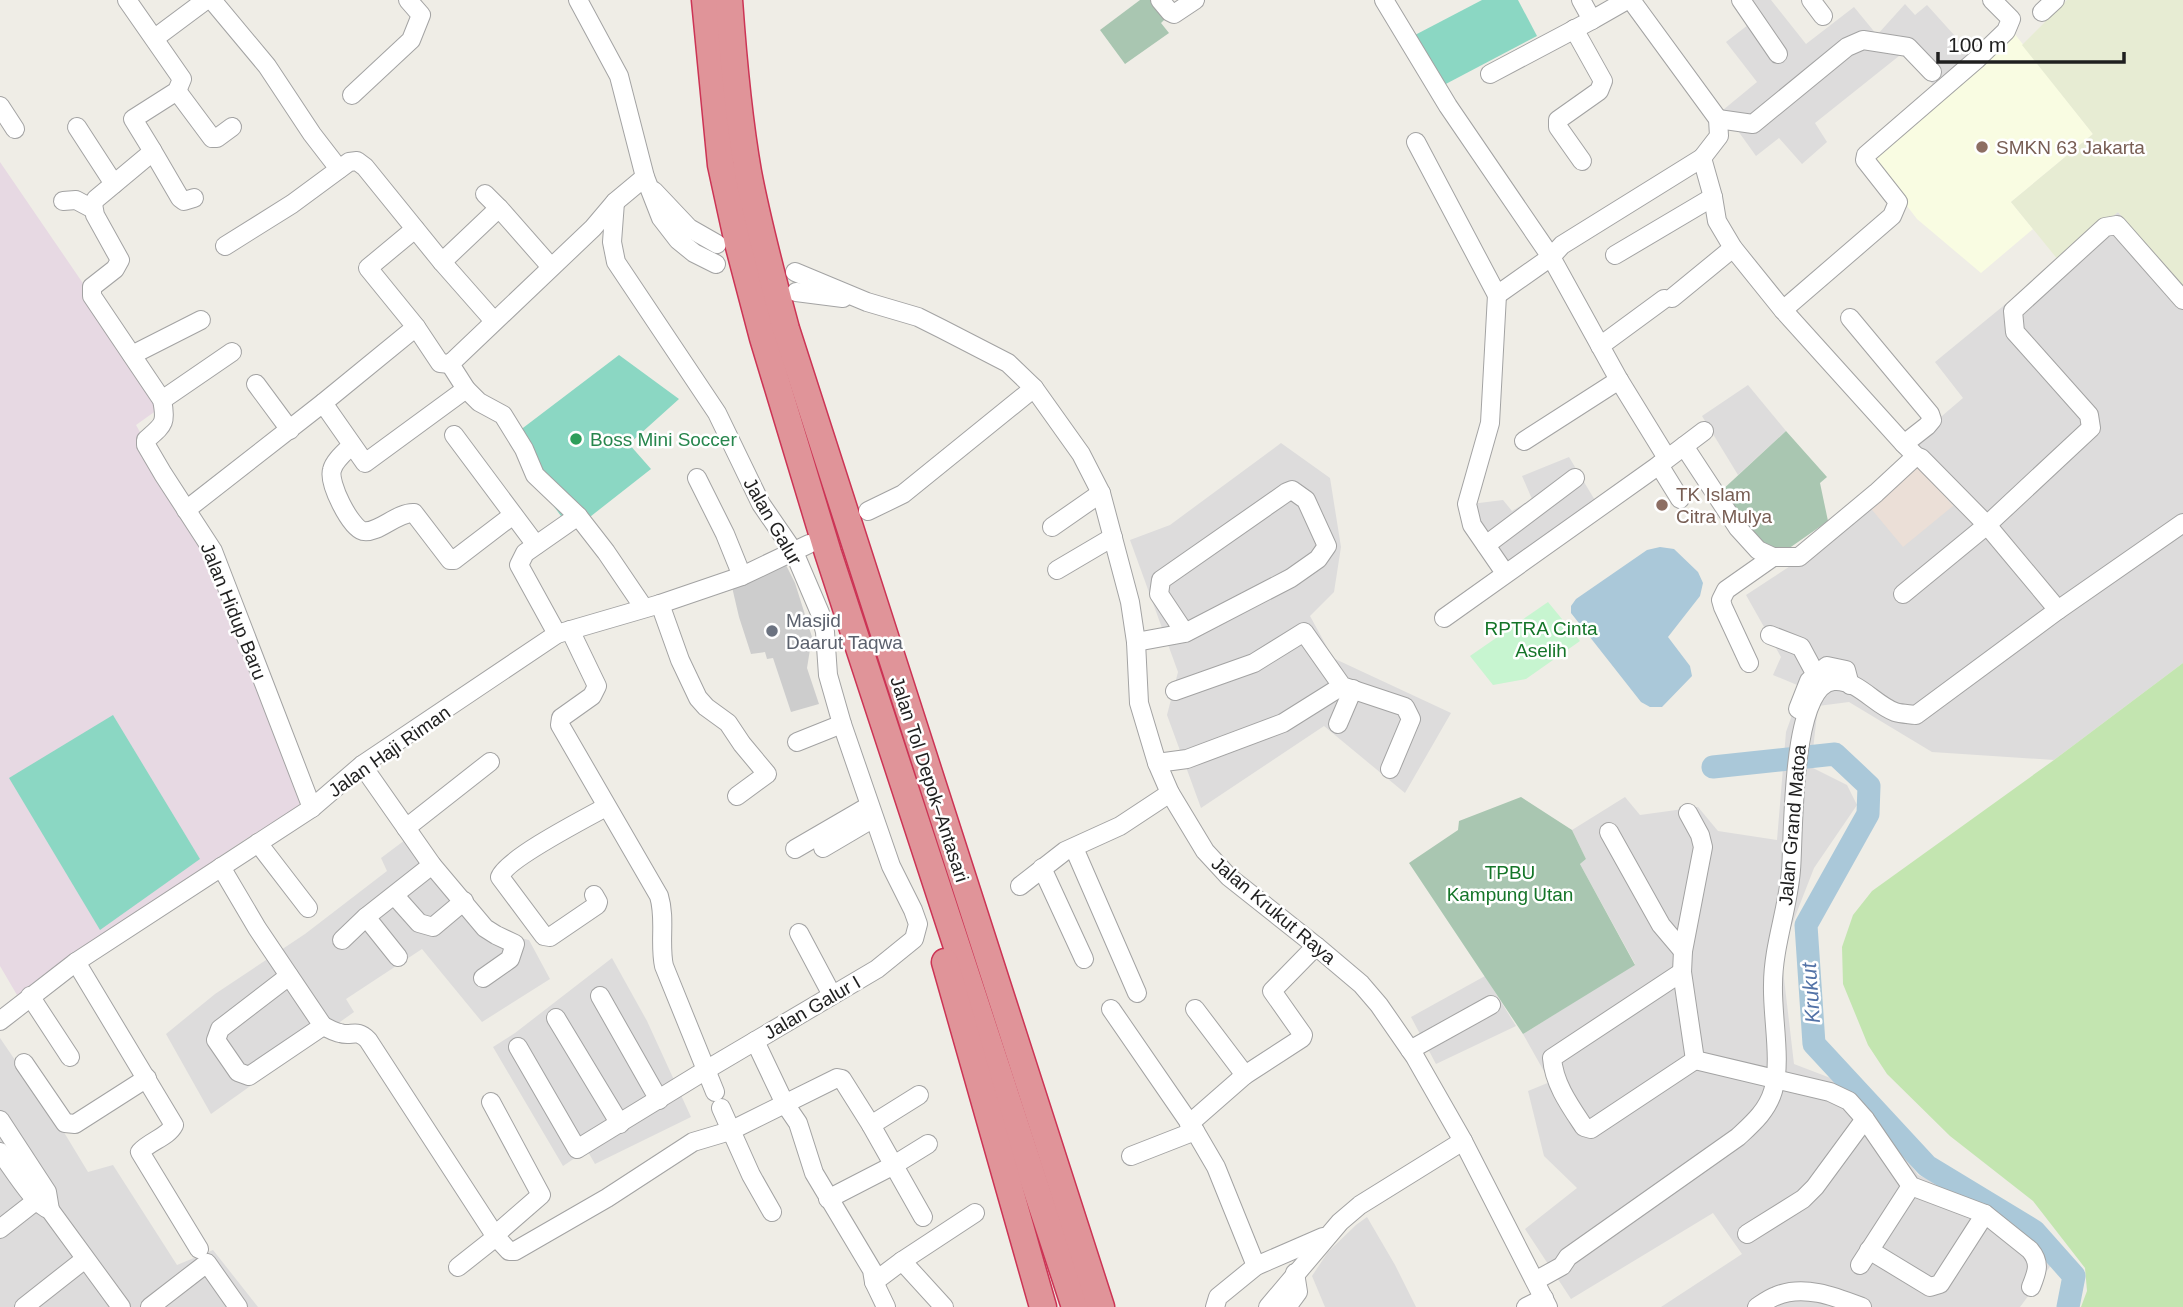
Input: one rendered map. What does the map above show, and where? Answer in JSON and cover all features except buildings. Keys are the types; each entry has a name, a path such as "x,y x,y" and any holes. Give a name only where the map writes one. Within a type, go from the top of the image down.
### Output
{"highway":[{"name":"Jalan Tol Depok–Antasari","path":"705,0 721,165 763,338 824,539 1075,1307"},
{"name":"Jalan Tol Depok–Antasari","path":"729,0 748,169 786,329 1101,1307"},
{"path":"922,836 944,957 1043,1307"}],"street":[{"path":"127,0 182,79 177,90 127,114 180,198 184,201 194,198"},
{"path":"155,38 206,0"},
{"path":"212,0 267,65 312,134 339,169"},
{"path":"352,95 411,40 421,15 408,0"},
{"path":"578,0 619,76 648,183 661,218 678,240 694,253 716,264"},
{"path":"1160,0 1174,14 1195,0"},
{"path":"1384,0 1448,106 1551,257 1663,462 1680,499"},
{"path":"1581,0 1592,20"},
{"path":"1490,74 1629,0 1718,119 1719,136 1702,158 1562,245 1551,257 1497,295"},
{"path":"1741,0 1778,54"},
{"path":"1811,0 1823,16"},
{"path":"1783,310 1892,216 1898,202 1866,160 1866,155 2006,31 2011,19 1992,0"},
{"path":"1574,29 1603,81 1599,91 1558,120 1558,127 1582,161"},
{"path":"1718,119 1753,124 1846,47 1863,40 1908,47 1932,72"},
{"path":"177,90 212,138 217,138 232,127"},
{"path":"0,106 15,130"},
{"path":"77,127 114,184"},
{"path":"1416,142 1497,295 1490,423 1467,504 1472,525 1505,573"},
{"path":"93,209 96,199 148,157 152,150"},
{"path":"1702,158 1717,221 1733,248 1783,310 1910,450 1987,524 2058,610"},
{"path":"225,246 292,204 353,160 361,163 494,321"},
{"path":"450,364 593,228 615,202 648,183"},
{"path":"648,183 689,228 717,244"},
{"path":"485,194 551,267"},
{"path":"1615,255 1713,197"},
{"path":"63,201 76,200 93,209 120,260 115,269 92,287 92,296 162,400 232,352"},
{"name":"Jalan Galur","path":"615,202 612,242 616,262 718,413 761,504 802,548 825,632 828,675 842,724 891,866 916,917 918,924 914,939"},
{"path":"442,262 499,208"},
{"path":"1903,594 1987,524 2091,428 2089,415 2015,332 2013,311 2105,227 2117,225 2183,300"},
{"path":"415,229 368,268 416,327 440,363 450,364"},
{"path":"1600,346 1733,248"},
{"name":"Jalan Krukut Raya","path":"795,272 867,302 918,317 943,328 1008,363 1034,388 1081,454 1101,493 1130,602 1136,642 1139,703 1157,763 1170,793 1205,851 1229,877 1361,984 1379,1004 1464,1141 1546,1303"},
{"name":"Jalan Krukut Raya","path":"796,292 867,302"},
{"path":"1684,446 1738,528 1758,550 1773,557 1799,556 1876,493 1932,420 1930,414 1850,318"},
{"path":"132,355 201,320"},
{"path":"186,510 290,430 416,327"},
{"path":"450,364 466,390 481,405 503,415 536,474 578,516 652,606 698,698 728,723 767,774 737,796"},
{"path":"1524,441 1619,380"},
{"path":"256,384 290,430"},
{"path":"868,511 903,494 1034,388"},
{"path":"323,403 363,462 368,463 466,390"},
{"name":"Jalan Hidup Baru","path":"162,400 164,422 145,442 213,551 313,808"},
{"path":"1444,618 1704,430"},
{"path":"454,435 536,545"},
{"path":"352,445 333,466 331,480 355,526 363,531 414,513 450,559 454,560 513,514"},
{"path":"696,478 725,534 742,576"},
{"path":"1486,545 1575,478"},
{"path":"1136,642 1185,633 1291,578 1318,559 1327,546 1306,500 1292,490 1287,492 1161,580 1158,594 1185,633"},
{"path":"1052,527 1101,493"},
{"path":"578,516 525,553 520,558 519,565 597,686 592,695 561,718 560,725 659,896 662,907 664,966 730,1131 772,1212"},
{"path":"1800,737 1798,709 1809,681 1826,666 1846,670 1850,685 1895,712 1916,715 2058,610 2183,523"},
{"path":"1057,570 1113,537"},
{"name":"Jalan Haji Riman","path":"0,1021 76,962 313,808 362,765 564,632 742,576 802,548"},
{"path":"1749,663 1721,600 1726,590 1773,557"},
{"path":"1175,691 1254,663 1304,632 1347,687 1405,707 1411,719 1390,769"},
{"path":"1770,635 1801,647 1816,675"},
{"name":"Jalan Grand Matoa","path":"1532,1276 1562,1266 1568,1257 1738,1137 1758,1119 1769,1102 1777,1078 1773,966 1791,871 1800,737 1812,701 1821,687 1833,681 1850,685"},
{"path":"1157,763 1186,759 1283,723 1347,687"},
{"path":"1338,724 1347,687"},
{"path":"797,742 842,724"},
{"path":"406,828 490,762"},
{"path":"362,765 432,865 485,928 516,944 510,959 483,978"},
{"path":"1020,886 1074,848 1120,826 1170,793"},
{"path":"594,895 597,905 550,937 544,936 500,877 502,871 528,852 606,807"},
{"path":"823,848 872,812"},
{"path":"794,849 872,812"},
{"path":"1688,813 1703,847 1682,951 1682,972 1695,1060"},
{"path":"1609,832 1661,925 1682,951"},
{"path":"258,843 308,908"},
{"path":"1074,848 1137,993"},
{"path":"342,940 366,917 432,865"},
{"path":"221,867 257,928 323,1026 341,1034 362,1034 368,1040 504,1248 509,1251 515,1251 607,1198 693,1142 730,1131 839,1078 847,1086 871,1125 923,1217"},
{"path":"1042,868 1084,959"},
{"path":"395,896 419,923 433,927 464,901"},
{"path":"366,917 398,957"},
{"path":"799,933 832,995"},
{"name":"Jalan Galur I","path":"518,1047 577,1149 877,970 914,939"},
{"path":"1131,1156 1192,1127 1245,1074 1302,1038 1303,1035 1272,991 1316,946"},
{"path":"76,962 174,1125 172,1130 145,1146 140,1152 199,1249"},
{"path":"1682,972 1552,1058 1553,1074 1584,1128 1591,1129 1695,1060 1777,1078 1841,1096 1865,1119 1911,1186 1985,1214 2036,1257 2037,1271 2031,1287"},
{"path":"289,976 220,1029 216,1040 238,1072 250,1076 323,1026"},
{"path":"30,996 70,1057"},
{"path":"600,996 659,1100"},
{"path":"1410,1050 1491,1004"},
{"path":"1111,1009 1192,1127 1216,1167 1256,1266"},
{"path":"1195,1009 1245,1074"},
{"path":"556,1018 620,1124"},
{"path":"755,1041 785,1104 798,1123 812,1169 872,1269 874,1282 886,1307"},
{"path":"24,1063 69,1125 75,1125 147,1078"},
{"path":"871,1125 919,1095"},
{"path":"458,1267 541,1195 491,1102"},
{"path":"1747,1234 1803,1199 1815,1187 1865,1119"},
{"path":"0,1120 47,1192 50,1201 0,1229"},
{"path":"1268,1307 1329,1234 1360,1205 1464,1141"},
{"path":"828,1199 928,1144"},
{"path":"0,1152 121,1307"},
{"path":"1911,1186 1864,1258 1930,1287 1940,1284 1985,1214"},
{"path":"874,1282 975,1213"},
{"path":"1215,1307 1218,1297 1256,1266 1329,1234"},
{"path":"24,1307 85,1259"},
{"path":"902,1261 944,1307"},
{"path":"150,1307 207,1263 238,1307"},
{"path":"1287,1307 1297,1292 1295,1273"},
{"path":"1757,1307 1779,1301 1796,1291 1832,1296 1862,1307"},
{"path":"1526,1307 1546,1303"}],"shaded area":[{"path":"1731,0 1771,0 1806,44 1854,7 1877,35 1905,4 1915,15 1927,5 1973,56 1937,89 1904,52 1815,123 1827,142 1802,164 1779,138 1756,156 1723,110 1757,82 1726,42 1748,25"},
{"path":"2067,0 2183,0 2183,287 2118,212 2059,261 2011,202 2093,134 2022,45"},
{"name":"SMKN 63 Jakarta","path":"2014,33 2093,134 2011,202 2033,229 1981,273 1917,219 1872,160"},
{"path":"0,162 132,355 157,410 136,425 224,580 285,739 287,767 305,796 296,809 244,840 17,995 0,966"},
{"path":"2118,212 2183,287 2183,663 2054,760 1932,752 1849,702 1818,706 1811,767 1847,785 1857,805 1814,868 1781,953 1794,1064 1854,1087 1918,1175 1995,1206 2052,1264 2020,1307 1661,1307 1742,1254 1713,1213 1571,1299 1525,1229 1577,1188 1544,1156 1528,1091 1550,1082 1523,1034 1635,964 1580,864 1586,859 1572,830 1625,797 1640,815 1698,807 1718,831 1777,840 1786,732 1802,687 1773,675 1781,657 1746,595 1801,559 1868,505 1953,506 1915,461 1915,439 1963,398 1935,362"},
{"path":"1748,385 1786,431 1738,475 1702,416"},
{"path":"1281,443 1330,478 1341,547 1334,592 1310,616 1333,658 1451,713 1405,793 1324,726 1201,808 1167,715 1178,672 1130,540 1170,525"},
{"path":"1569,457 1596,502 1504,564 1468,517 1471,504 1503,500 1512,511 1532,499 1522,476"},
{"path":"1915,461 1953,506 1903,547 1868,505"},
{"path":"785,563 795,583 812,637 807,668 819,704 791,712 773,658 767,659 765,652 751,654 732,587"},
{"path":"417,831 475,905 504,934 529,940 550,979 482,1022 422,949 346,999 354,1012 211,1114 166,1034 215,994 305,934 387,871 381,858"},
{"path":"612,958 647,1021 691,1117 595,1164 587,1150 563,1166 493,1047"},
{"path":"1485,976 1516,1026 1436,1064 1411,1017"},
{"path":"0,1038 88,1172 113,1165 177,1265 213,1250 258,1307 0,1307"},
{"path":"1367,1217 1416,1307 1325,1307 1312,1276 1328,1252"}],"green space":[{"path":"1140,0 1155,0 1167,17 1161,23 1169,33 1125,64 1100,30"},
{"path":"1482,0 1518,0 1537,36 1442,86 1415,35"},
{"name":"Boss Mini Soccer","path":"619,355 679,399 629,444 651,469 572,531 550,501 515,434"},
{"path":"1786,431 1827,477 1820,483 1828,521 1768,563 1719,493"},
{"name":"RPTRA Cinta Aselih","path":"1548,602 1580,641 1526,679 1493,685 1470,656"},
{"path":"2183,663 2183,1307 2081,1307 2087,1291 2085,1268 2033,1201 1950,1136 1887,1074 1868,1045 1843,984 1842,947 1853,915 1872,891"},
{"path":"113,715 200,859 100,930 9,778"},
{"name":"TPBU Kampung Utan","path":"1521,797 1572,830 1586,859 1580,864 1635,965 1523,1034 1409,863 1458,830 1459,821"}],"water":[{"path":"1660,547 1674,549 1698,572 1703,583 1700,596 1668,637 1690,666 1692,676 1662,707 1650,707 1641,702 1571,613 1571,606 1576,599 1647,550"}],"waterway":[{"name":"Krukut","path":"1713,767 1835,754 1869,786 1868,814 1806,925 1814,1044 1927,1166 2034,1231 2074,1276 2068,1307"}],"place":[{"name":"SMKN 63 Jakarta","path":"1982,147"},
{"name":"Boss Mini Soccer","path":"576,439"},
{"name":"TK Islam Citra Mulya","path":"1662,505"},
{"name":"Masjid Daarut Taqwa","path":"772,631"}]}
